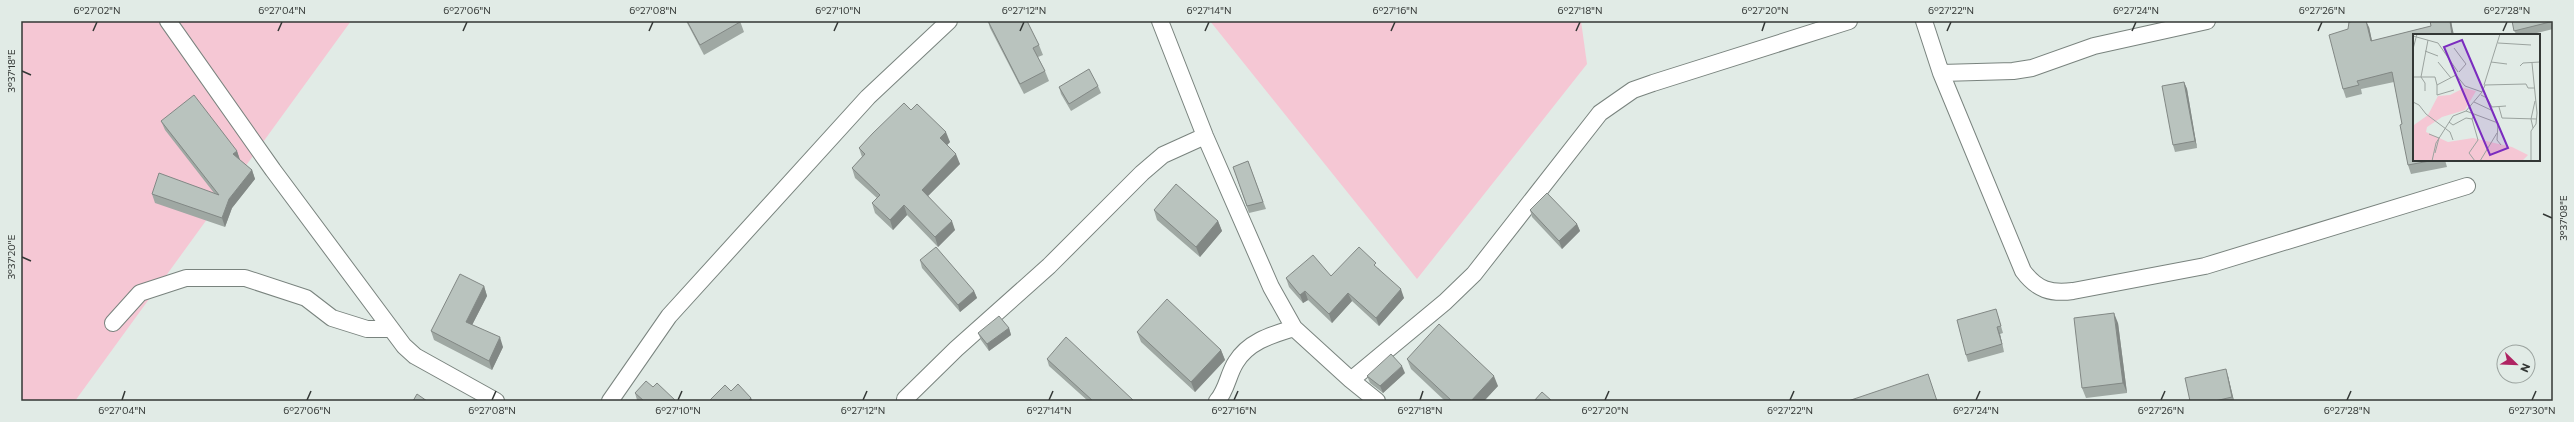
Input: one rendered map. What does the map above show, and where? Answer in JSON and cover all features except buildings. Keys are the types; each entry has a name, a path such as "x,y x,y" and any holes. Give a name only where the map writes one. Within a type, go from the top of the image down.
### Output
{"street":[{"path":"168,21 390,329 415,356 496,401"},
{"path":"610,401 669,316 868,97 949,21"},
{"path":"1160,21 1205,136 1272,287 1294,328 1376,401"},
{"path":"1351,380 1445,302 1474,274 1581,135 1600,113 1617,100 1646,85 1849,21"},
{"path":"1924,21 1941,73 2023,271 2032,283 2042,290 2057,293 2133,282 2205,266 2467,186"},
{"path":"1941,73 2013,71 2032,68 2056,57 2094,46 2208,21"},
{"path":"905,400 956,349 1043,271 1142,173 1163,155 1205,136"},
{"path":"113,323 140,293 186,278 245,278 306,298 332,318 367,329 390,329"},
{"path":"1217,401 1236,362 1248,347 1259,340 1294,328"}],"shaded area":[{"path":"21,21 351,21 75,401 21,401"},
{"path":"1210,21 1581,21 1587,64 1417,279"}]}
